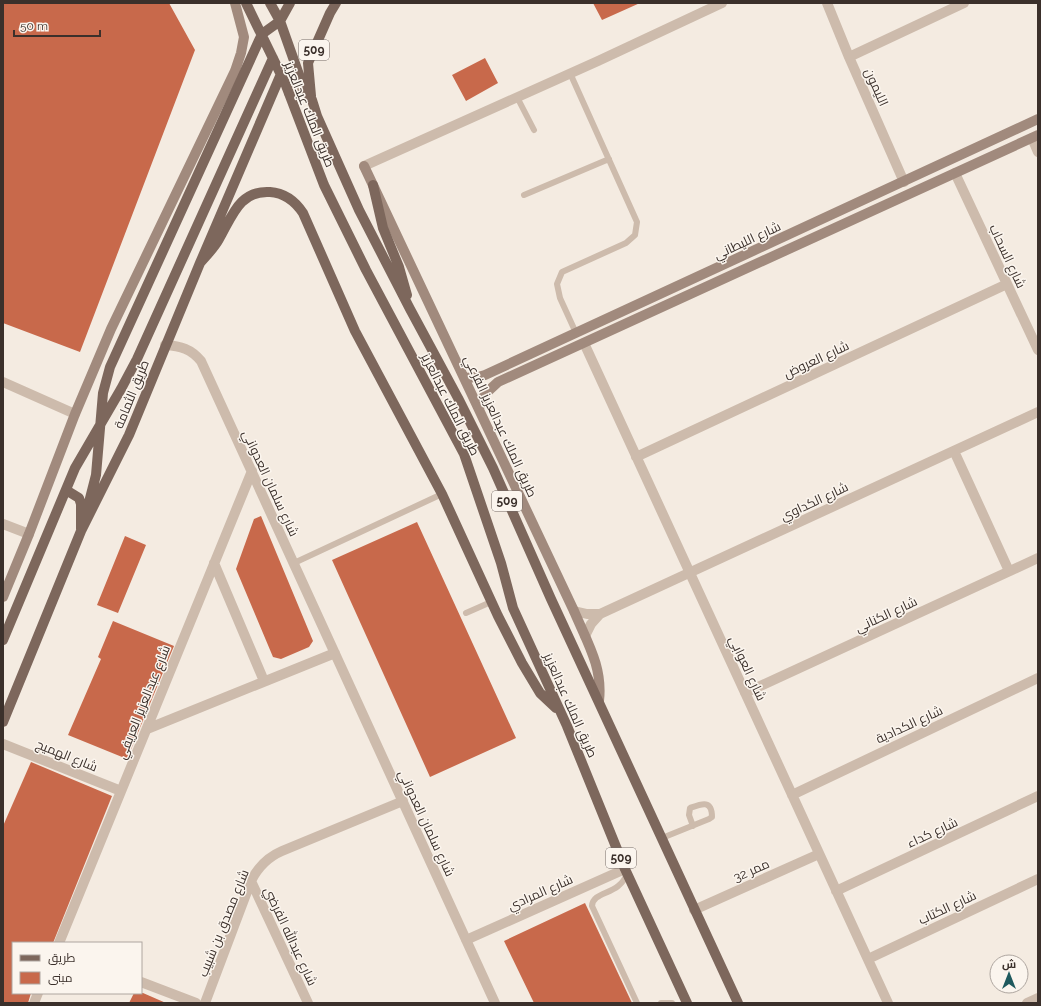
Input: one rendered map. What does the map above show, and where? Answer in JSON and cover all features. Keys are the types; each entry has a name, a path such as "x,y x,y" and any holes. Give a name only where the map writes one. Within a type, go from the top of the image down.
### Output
{"main road":[{"name":"طريق الملك عبدالعزيز","path":"246,3 281,74 324,185 366,270 464,454 500,563 513,608 559,710 626,871 687,1003"},
{"name":"طريق الملك عبدالعزيز","path":"270,3 280,21 303,86 312,100"},
{"path":"81,531 96,475 103,393 110,367 262,34 280,21 290,3"},
{"name":"طريق الملك عبدالعزيز","path":"336,3 330,13 308,63 312,100 317,116 359,210 458,398 493,468 548,592 738,1003"},
{"name":"طريق الثمامة","path":"3,640 75,468 100,427 140,352 273,58"},
{"name":"طريق الثمامة","path":"3,722 81,531 129,436 200,263 281,74"},
{"path":"373,185 383,228 399,267 410,309"},
{"path":"200,263 216,244 235,209 248,197 265,192 274,193 291,199 298,205 355,331 442,494 491,602 522,663 540,693 559,710"},
{"path":"66,490 79,498 81,504 81,531"}],"street":[{"path":"3,597 75,414 111,329 235,71 242,53 244,37 235,3"},
{"path":"518,97 722,3"},
{"name":"الليمون","path":"827,3 849,58 904,182"},
{"path":"849,58 964,3"},
{"path":"289,94 303,86"},
{"name":"طريق الملك عبدالعزيز الفرعي","path":"518,97 364,166 585,636 598,670 600,685 599,701"},
{"name":"شارع الليطاني","path":"464,378 485,375 1038,120"},
{"path":"1035,137 1038,152"},
{"name":"شارع الليطاني","path":"478,408 485,394 498,382 1035,137"},
{"name":"شارع السحاب","path":"955,173 1038,350"},
{"name":"شارع العروض","path":"636,456 1007,284"},
{"name":"شارع العوابي","path":"584,343 888,1003"},
{"name":"شارع سلمان العدواني","path":"166,345 184,347 191,351 201,361 495,1003"},
{"path":"3,382 75,414"},
{"name":"شارع الكداوي","path":"585,636 591,624 600,614 1038,412"},
{"path":"954,451 1009,571"},
{"name":"شارع عبدالعزيز العريفي","path":"59,942 252,471"},
{"path":"3,524 29,534"},
{"name":"شارع الكناني","path":"745,693 1038,558"},
{"path":"214,562 264,681"},
{"name":"شارع الكداوي","path":"574,611 587,614 600,614"},
{"path":"147,729 335,653"},
{"name":"شارع الكدادية","path":"792,795 1038,678"},
{"name":"شارع الهميج","path":"3,744 121,791"},
{"name":"شارع كداء","path":"836,891 1038,796"},
{"name":"شارع مصدق بن شبيب","path":"205,1003 251,881 263,863 275,854 403,801"},
{"name":"ممر 32","path":"694,910 819,854"},
{"name":"شارع المرادي","path":"466,940 626,871"},
{"name":"شارع الكتاب","path":"868,959 1038,879"},
{"name":"شارع عبدالله الفرضي","path":"251,881 308,1003"},
{"path":"142,982 196,1003"},
{"path":"1027,1003 1038,998"}],"lane":[{"path":"570,73 637,222 634,236 626,243 562,272 557,284 560,298 576,333"},
{"path":"518,97 534,130"},
{"path":"524,195 609,159"},
{"path":"294,563 442,494"},
{"path":"466,613 491,602"},
{"path":"662,838 693,826"},
{"path":"626,871 623,882 620,886 597,897 593,900 592,906 637,1003"},
{"path":"661,1003 672,1003"}],"building":[{"path":"3,3 169,3 195,50 80,352 3,323"},
{"path":"593,3 640,3 602,20"},
{"path":"485,58 498,83 466,101 452,75"},
{"path":"261,516 313,641 309,647 281,659 273,657 236,569 254,519"},
{"path":"417,522 516,738 430,777 332,560"},
{"path":"125,536 146,545 118,613 97,605"},
{"path":"113,621 174,646 127,759 68,735 101,659 98,657"},
{"path":"31,762 112,796 53,942 12,942 12,994 31,994 28,1003 3,1003 3,826"},
{"path":"585,903 632,1003 534,1003 504,941"},
{"path":"143,993 166,1003 129,1003 134,994"}]}
